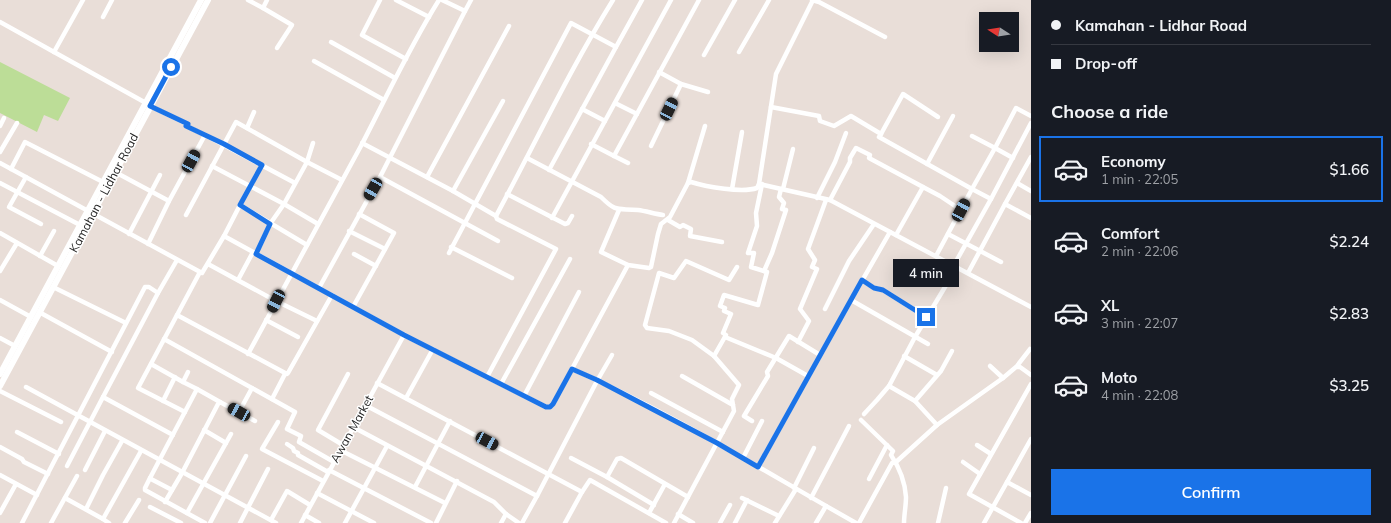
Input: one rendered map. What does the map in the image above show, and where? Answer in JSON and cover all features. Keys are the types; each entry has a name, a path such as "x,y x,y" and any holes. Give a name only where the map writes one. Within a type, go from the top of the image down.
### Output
{"main road":[{"name":"Kamahan - Lidhar Road","path":"0,373 80,225 115,172 201,0"},
{"name":"Kamahan - Lidhar Road","path":"0,386 53,287 103,182 208,0"}],"street":[{"path":"54,52 83,0"},
{"path":"103,17 112,0"},
{"path":"248,0 292,25 277,48"},
{"path":"263,8 267,0"},
{"path":"380,0 362,35 406,59"},
{"path":"396,0 428,17"},
{"path":"248,354 362,143 395,78 428,17 439,0"},
{"path":"442,0 466,11"},
{"path":"319,288 380,177 471,0"},
{"path":"496,216 592,34 613,0"},
{"path":"550,170 642,0"},
{"path":"552,218 591,144 672,0"},
{"path":"614,156 699,0"},
{"path":"704,55 735,0"},
{"path":"740,52 769,0"},
{"path":"808,376 776,358 725,338 726,336 722,333 731,314 724,311 725,308 720,306 724,295 758,305 767,272 751,267 754,254 748,253 757,226 756,213 776,74 812,0 819,2 886,37"},
{"path":"0,22 148,105 188,124 186,126 224,144 295,183"},
{"path":"448,253 571,23 616,47"},
{"path":"427,177 509,26"},
{"path":"331,42 395,78"},
{"path":"314,61 384,100"},
{"path":"660,72 681,84 708,92"},
{"path":"651,146 681,84"},
{"path":"938,117 903,94 879,137 991,199"},
{"path":"453,191 503,100"},
{"path":"615,103 637,114"},
{"path":"771,107 819,116 820,120 834,126 851,116 881,134"},
{"path":"936,256 1016,108 1031,116"},
{"path":"582,109 605,121"},
{"path":"247,128 254,112"},
{"path":"927,164 953,116"},
{"path":"0,126 4,118"},
{"path":"186,215 236,122 342,180"},
{"path":"0,152 17,123"},
{"path":"864,414 889,386 1031,123"},
{"path":"649,268 651,267 658,234 662,224 668,220 688,183 705,126"},
{"path":"732,189 742,132"},
{"path":"817,198 835,162 846,133"},
{"path":"148,244 169,200 205,135"},
{"path":"972,136 1013,158"},
{"path":"11,169 25,142 103,182"},
{"path":"238,280 270,224 284,204 307,162 313,143"},
{"path":"362,143 475,203 496,216 498,219 556,249 487,377"},
{"path":"591,144 628,163"},
{"path":"798,342 809,321 800,309 817,269 812,267 815,260 808,249 828,200 850,162 850,158 856,148 870,155 869,158 940,196 961,210"},
{"path":"764,272 786,210 782,209 784,203 779,197 793,149"},
{"path":"527,158 601,197 609,205 619,210 638,210 663,215"},
{"path":"968,273 1030,160"},
{"path":"0,163 200,272"},
{"path":"185,412 138,388 200,272 203,273 262,165"},
{"path":"212,166 284,204 318,224"},
{"path":"115,172 169,200"},
{"path":"129,234 160,175"},
{"path":"26,177 8,207 41,224"},
{"path":"380,177 498,241"},
{"path":"688,183 691,182 732,189 752,189 757,188 760,184"},
{"path":"0,183 80,225"},
{"path":"1017,183 1031,191"},
{"path":"760,184 828,200 1031,306"},
{"path":"896,235 923,187"},
{"path":"507,194 552,218 567,224 572,216"},
{"path":"1005,204 1031,218"},
{"path":"240,205 307,245"},
{"path":"619,210 601,252 628,265 649,268 674,278 686,261 729,280 737,267"},
{"path":"353,307 394,233 359,214"},
{"path":"668,220 680,226 683,225 691,229 690,236 722,242"},
{"path":"825,309 849,261 874,224"},
{"path":"40,256 54,231"},
{"path":"349,232 385,249"},
{"path":"758,467 890,232"},
{"path":"0,233 58,266"},
{"path":"948,234 1001,262"},
{"path":"224,236 404,335 546,407 550,407 572,369 628,265"},
{"path":"0,271 16,243"},
{"path":"451,247 512,278"},
{"path":"354,254 376,266"},
{"path":"501,384 570,259"},
{"path":"67,466 158,292 177,260"},
{"path":"208,264 276,301 318,320"},
{"path":"659,273 645,327 669,331 692,340 714,356 739,385 732,399 734,411 674,523"},
{"path":"862,280 874,288 883,290 926,317"},
{"path":"53,287 126,323"},
{"path":"22,523 79,417 145,287 158,292"},
{"path":"524,396 579,292"},
{"path":"272,399 285,374 288,373 332,295"},
{"path":"0,300 31,317"},
{"path":"851,300 928,344"},
{"path":"39,312 112,352"},
{"path":"177,315 285,374"},
{"path":"266,320 298,337"},
{"name":"Awan Market","path":"301,523 352,427 404,335"},
{"path":"752,421 744,416 768,376 767,372 789,336 820,355"},
{"path":"0,338 15,346"},
{"path":"714,356 725,338"},
{"path":"164,339 295,412 286,429 301,436 299,442 334,462"},
{"path":"406,398 433,349"},
{"path":"859,523 892,464 937,425 1003,378 1017,366 1030,349"},
{"path":"915,401 937,375 952,351"},
{"path":"352,427 457,481 494,502 506,514 521,523 549,474 597,380 612,355"},
{"path":"904,356 937,375"},
{"path":"151,364 255,421"},
{"path":"990,366 1003,378"},
{"path":"1017,366 1031,375"},
{"path":"572,369 597,380 717,443 856,523"},
{"path":"183,382 188,372"},
{"path":"348,374 318,430 375,468 445,503"},
{"path":"682,376 733,405"},
{"path":"163,401 175,377"},
{"path":"377,383 582,492"},
{"path":"1021,523 969,494 1031,384"},
{"path":"889,386 915,401 937,425"},
{"path":"26,387 122,441 276,523"},
{"path":"239,412 252,388"},
{"path":"197,389 145,490 205,523"},
{"path":"0,391 61,422"},
{"path":"651,393 723,432"},
{"path":"103,397 173,435"},
{"path":"166,502 220,402"},
{"path":"365,405 537,496"},
{"path":"861,420 893,451 891,454 901,475 906,498 904,523"},
{"path":"414,487 450,421"},
{"path":"743,458 762,421"},
{"path":"278,422 262,449 323,481"},
{"path":"811,498 849,426"},
{"path":"204,430 226,443"},
{"path":"85,470 105,431"},
{"path":"17,432 59,454"},
{"path":"187,513 231,434"},
{"path":"984,523 1031,439"},
{"path":"86,510 122,441"},
{"path":"286,444 293,448 298,455 431,523"},
{"path":"869,479 887,445"},
{"path":"977,445 991,454"},
{"path":"345,523 387,446"},
{"path":"0,447 22,459 24,462 48,474"},
{"path":"775,523 795,489 814,448"},
{"path":"103,519 141,451"},
{"path":"210,523 246,456"},
{"path":"571,458 607,477 654,505"},
{"path":"607,477 617,458 621,458 688,497"},
{"path":"963,462 980,474"},
{"path":"240,523 268,469"},
{"path":"0,475 37,495"},
{"path":"51,523 77,476"},
{"path":"150,478 172,490"},
{"path":"565,523 590,480 666,523"},
{"path":"436,523 457,481"},
{"path":"1007,482 1031,495"},
{"path":"0,513 16,484"},
{"path":"649,513 666,484"},
{"path":"938,523 946,488"},
{"path":"271,520 287,491 310,505"},
{"path":"317,493 374,523"},
{"path":"65,498 109,523"},
{"path":"742,498 779,516"},
{"path":"125,523 139,500"},
{"path":"735,523 748,500"},
{"path":"720,523 730,505"},
{"path":"816,523 826,506"},
{"path":"150,507 181,523"},
{"path":"1025,523 1031,513"},
{"path":"501,523 506,514"},
{"path":"678,514 693,523"},
{"path":"305,515 319,523"}],"green space":[{"path":"0,62 70,98 58,121 44,115 37,132 0,113"}],"route":[{"path":"171,67 150,106 188,124 186,126 224,144 262,165 240,205 270,224 256,254 404,335 546,407 550,407 553,404 572,369 597,380 717,443 758,467 862,280 874,288 883,290 926,317"}]}
